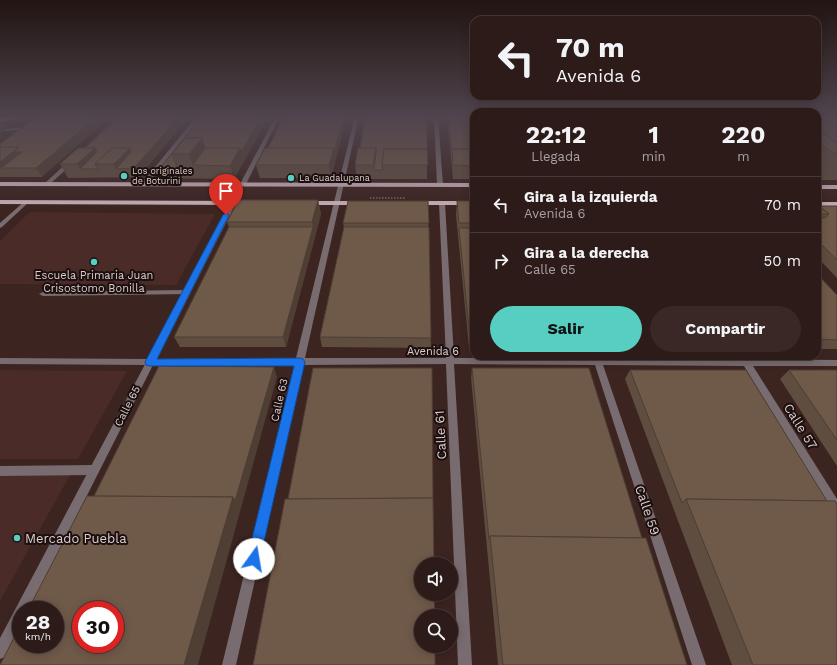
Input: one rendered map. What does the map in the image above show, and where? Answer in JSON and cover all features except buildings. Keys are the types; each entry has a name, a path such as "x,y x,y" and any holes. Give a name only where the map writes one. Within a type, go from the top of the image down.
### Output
{"main road":[{"path":"0,184 470,185"},
{"path":"821,187 837,187"},
{"path":"0,202 255,203"},
{"path":"300,203 367,203"},
{"path":"404,203 470,203"},
{"path":"821,204 837,204"}],"street":[{"path":"144,184 174,147"},
{"path":"243,184 262,147"},
{"name":"Calle 63","path":"229,665 350,147"},
{"path":"438,147 440,185"},
{"path":"47,184 75,158"},
{"path":"0,226 26,202"},
{"name":"Calle 65","path":"26,601 233,203"},
{"name":"Calle 61","path":"442,203 465,665"},
{"path":"43,294 186,292"},
{"name":"Avenida 6","path":"0,361 450,362 534,360"},
{"name":"Calle 59","path":"597,360 700,665"},
{"name":"Calle 57","path":"745,360 837,510"},
{"name":"Avenida 6","path":"767,360 837,363"},
{"path":"0,471 94,470"},
{"name":"Calle 65","path":"0,652 12,629"}],"shaded area":[{"name":"Escuela Primaria Juan Crisostomo Bonilla","path":"30,212 215,214 176,285 0,284 0,241"},
{"path":"0,370 127,371 78,459 0,459"},
{"name":"Mercado Puebla","path":"0,475 70,475 0,601"}],"place":[{"name":"Los originales de Boturini","path":"124,176"},
{"name":"La Guadalupana","path":"291,178"},
{"name":"Escuela Primaria Juan Crisostomo Bonilla","path":"94,262"},
{"name":"Mercado Puebla","path":"17,538"}],"route":[{"path":"226,215 150,362 300,362 254,559"}]}
